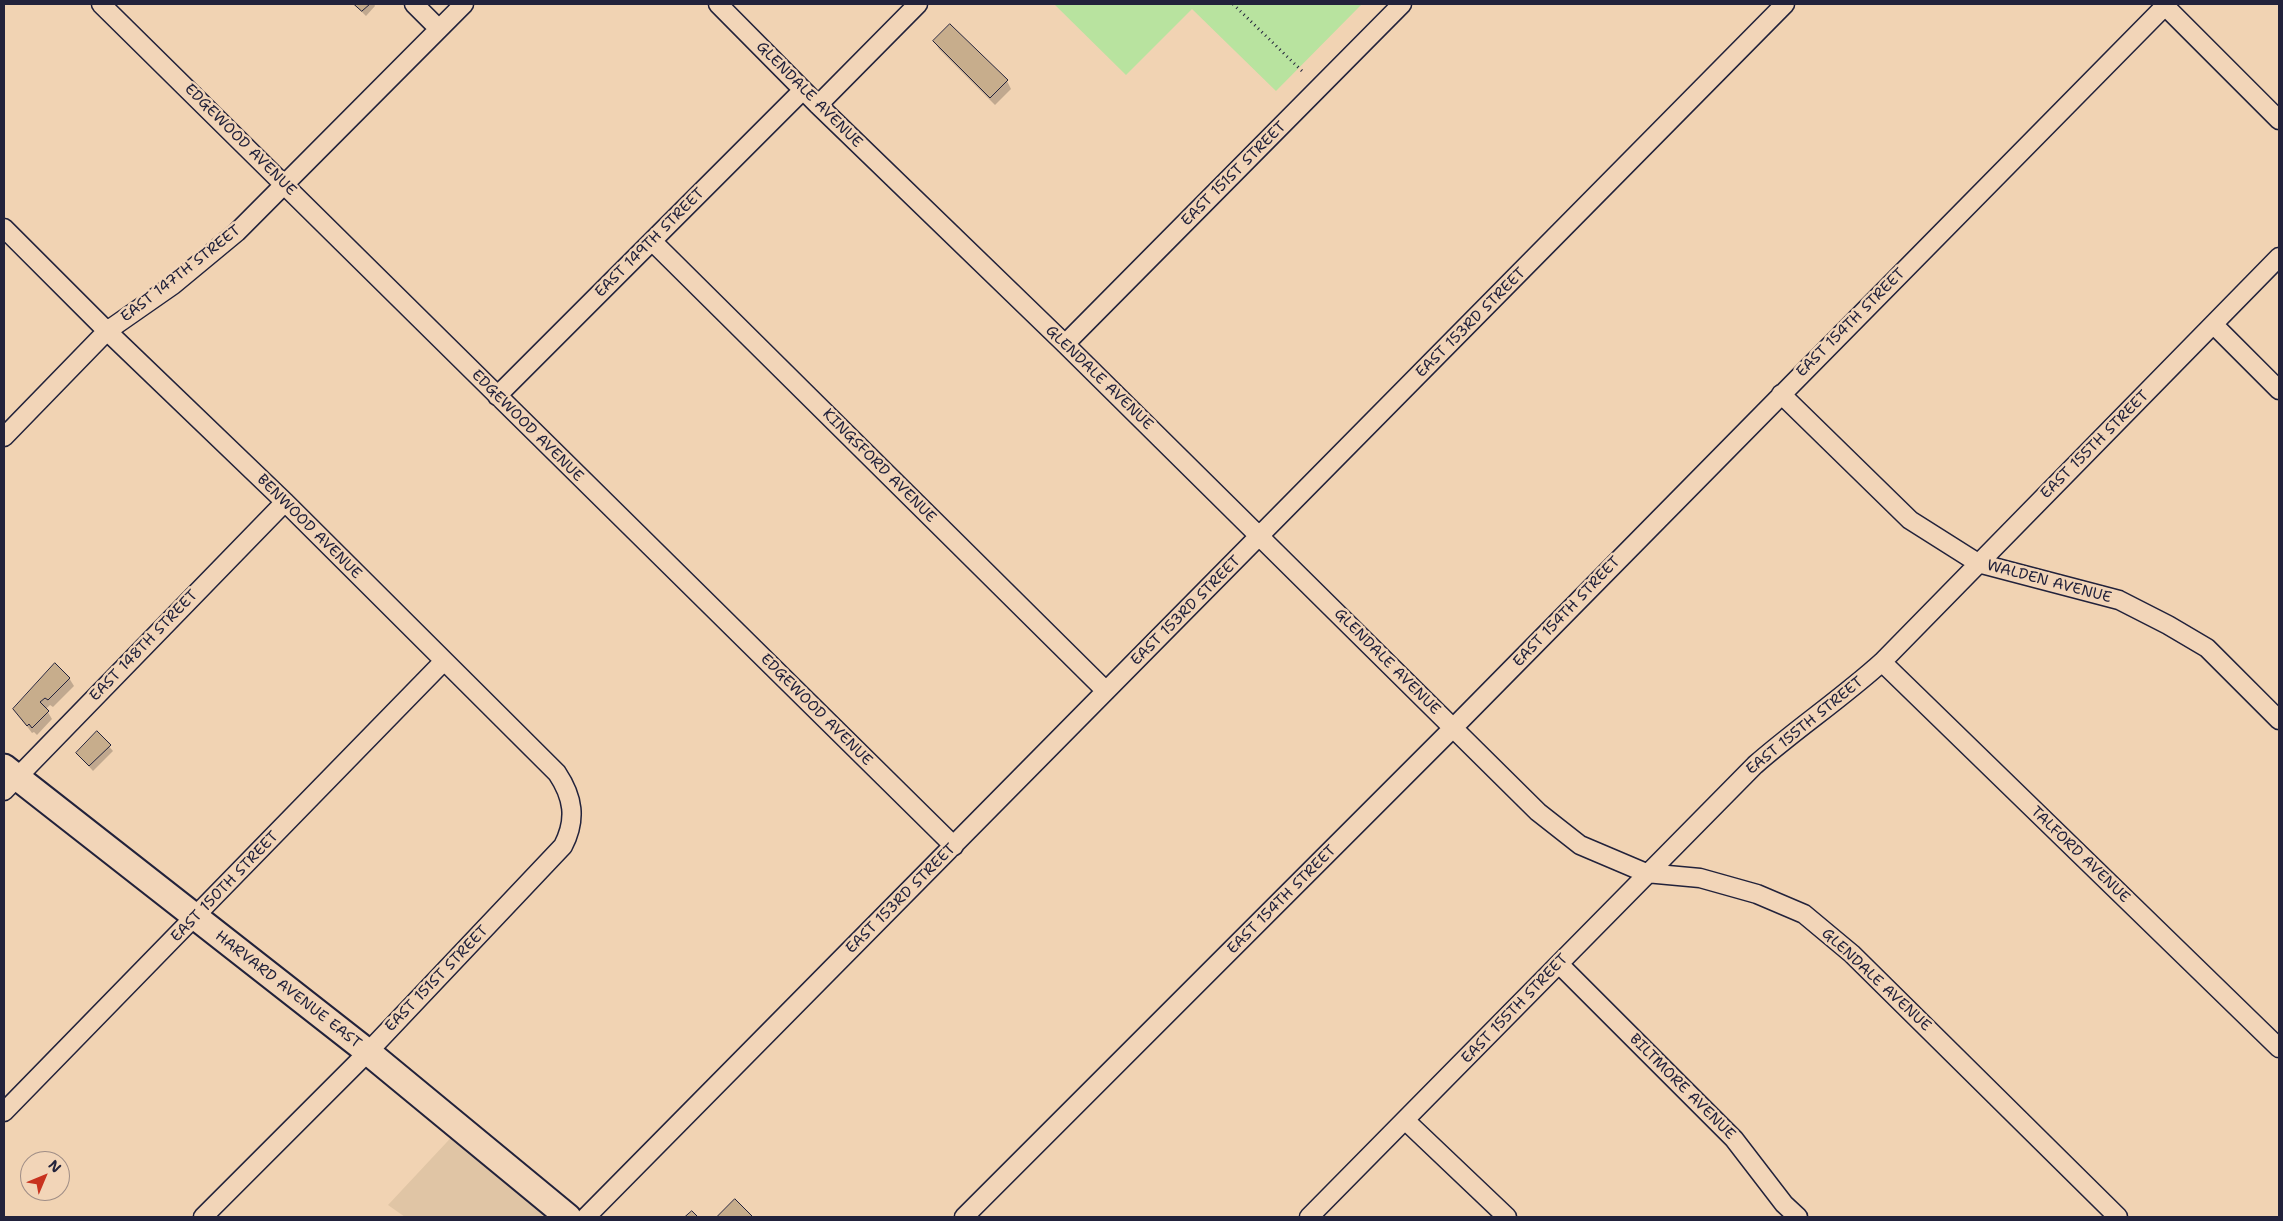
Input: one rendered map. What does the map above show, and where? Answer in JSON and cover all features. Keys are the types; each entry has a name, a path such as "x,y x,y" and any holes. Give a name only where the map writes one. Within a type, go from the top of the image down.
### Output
{"main road":[{"name":"HARVARD AVENUE EAST","path":"8,779 195,918 368,1052 568,1217"}],"street":[{"name":"EDGEWOOD AVENUE","path":"101,4 954,846"},
{"path":"414,4 439,29"},
{"name":"EAST 147TH STREET","path":"4,437 107,331 173,284 237,232 464,4"},
{"name":"GLENDALE AVENUE","path":"718,4 818,105 1065,344 1538,812 1580,845 1646,873 1700,878 1757,894 1804,914 1852,954 2118,1217"},
{"path":"818,105 918,4"},
{"name":"EAST 151ST STREET","path":"1065,344 1402,4"},
{"name":"EAST 153RD STREET","path":"586,1217 1785,4"},
{"path":"2166,5 2279,120"},
{"name":"EAST 154TH STREET","path":"964,1217 1454,727 2166,5"},
{"name":"EAST 149TH STREET","path":"497,396 803,90"},
{"name":"BENWOOD AVENUE","path":"4,228 107,331 285,502 557,773 567,789 572,812 571,830 563,846"},
{"name":"KINGSFORD AVENUE","path":"652,241 1106,691"},
{"name":"EAST 155TH STREET","path":"1309,1217 1406,1121 1646,873 1755,765 1794,731 1848,693 1882,662 2279,257"},
{"path":"2214,325 2279,390"},
{"name":"WALDEN AVENUE","path":"1782,394 1910,520 1978,563 2120,600 2168,625 2207,648 2279,720"},
{"name":"EAST 148TH STREET","path":"8,779 285,502"},
{"name":"EAST 150TH STREET","path":"4,1112 444,661"},
{"name":"TALFORD AVENUE","path":"1882,662 2279,1048"},
{"name":"EAST 151ST STREET","path":"203,1217 368,1052 563,846"},
{"name":"BILTMORE AVENUE","path":"1559,964 1734,1139 1784,1204 1798,1217"},
{"path":"1406,1121 1507,1217"}],"path":[{"path":"1233,4 1302,71"}],"shaded area":[{"path":"460,1128 568,1217 405,1217 388,1205"}],"green space":[{"path":"1054,4 1362,4 1276,91 1192,9 1126,75"}],"building":[{"path":"354,4 370,4 362,11"},
{"path":"950,24 1008,80 990,98 933,41"},
{"path":"55,663 70,678 48,700 45,698 40,702 49,711 32,728 29,724 27,726 13,709"},
{"path":"97,731 111,745 89,766 76,753"},
{"path":"735,1199 753,1217 717,1217"},
{"path":"692,1211 698,1217 685,1217"}]}
